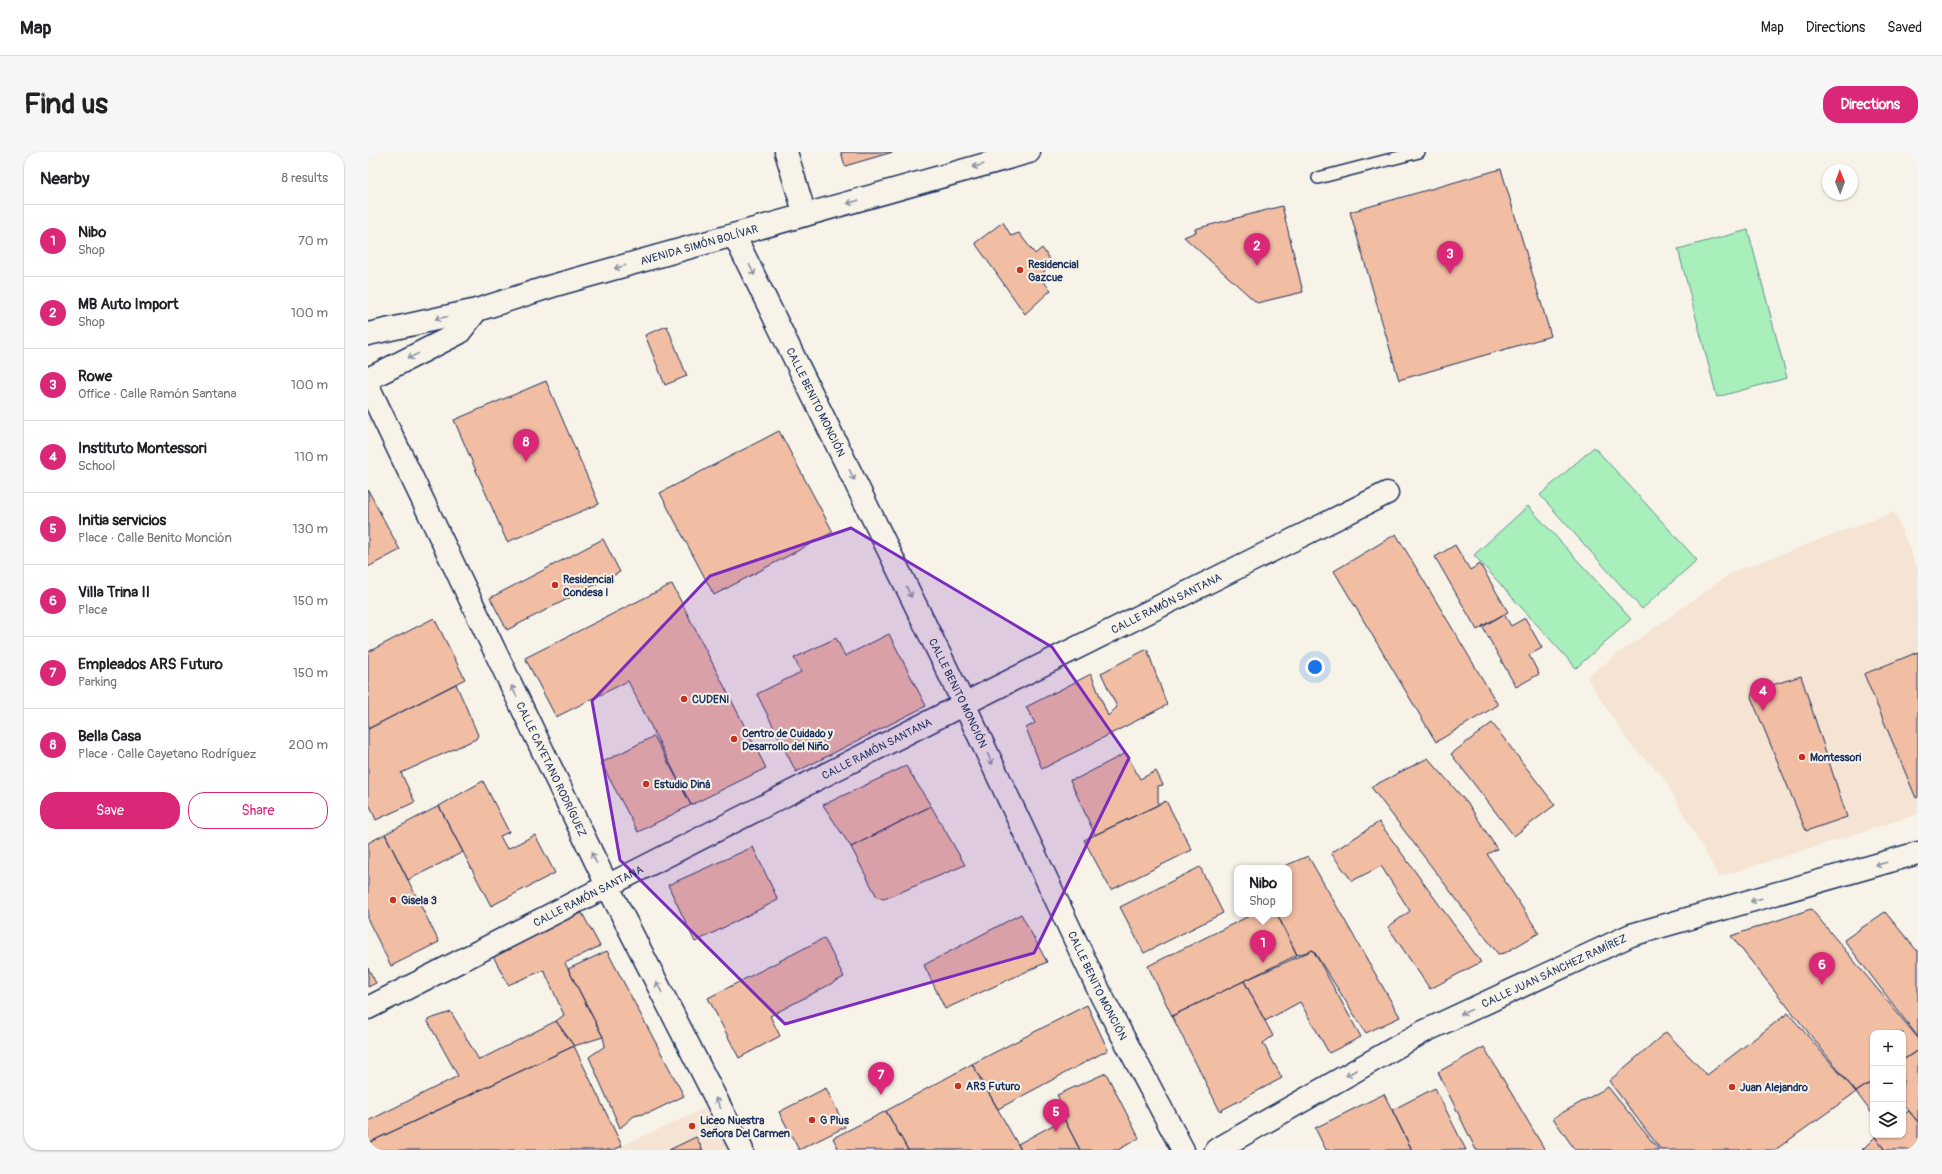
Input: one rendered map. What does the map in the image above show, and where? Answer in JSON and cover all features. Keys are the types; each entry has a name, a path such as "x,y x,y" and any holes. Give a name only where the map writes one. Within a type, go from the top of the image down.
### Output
{"street":[{"path":"786,152 805,215"},
{"name":"AVENIDA SIMÓN BOLÍVAR","path":"368,334 477,310 552,286 1029,152"},
{"name":"CALLE BENITO MONCIÓN","path":"734,235 964,704 1102,997 1183,1150"},
{"path":"368,379 459,333 477,310"},
{"name":"CALLE CAYETANO RODRÍGUEZ","path":"368,386 607,885 742,1150"},
{"name":"CALLE RAMÓN SANTANA","path":"368,1008 964,704 1387,493"},
{"name":"CALLE JUAN SÁNCHEZ RAMÍREZ","path":"1216,1150 1423,1032 1632,935 1918,853"}],"lane":[{"path":"1318,178 1419,152"}],"highlighted area":[{"path":"851,528 1052,647 1129,758 1034,953 785,1024 620,860 592,701 710,576"}],"shaded area":[{"path":"1894,512 1918,570 1918,814 1719,877 1662,775 1631,745 1586,677 1731,573"},
{"name":"Liceo Nuestra Señora Del Carmen","path":"708,1107 730,1150 613,1150"}],"green space":[{"path":"1748,230 1787,378 1717,397 1678,249"},
{"path":"1594,447 1697,560 1642,609 1540,495"},
{"path":"1528,506 1631,619 1576,668 1474,555"}],"building":[{"path":"841,152 893,152 845,166"},
{"path":"1501,169 1551,336 1399,380 1350,212"},
{"path":"1282,206 1303,292 1257,303 1184,237 1196,232 1195,229"},
{"name":"Residencial Gazcue","path":"1003,222 1011,236 1019,233 1035,254 1042,248 1051,261 1040,278 1051,290 1025,314 975,243"},
{"path":"667,326 687,376 665,385 645,335"},
{"path":"546,381 599,504 507,542 454,420"},
{"path":"779,431 833,532 714,595 660,493"},
{"path":"368,490 400,550 368,567"},
{"path":"1396,534 1498,705 1436,742 1334,571"},
{"name":"Residencial Condesa I","path":"603,539 620,572 507,630 490,598"},
{"path":"1455,545 1470,570 1480,564 1508,612 1477,630 1435,557"},
{"name":"CUDENI","path":"672,584 766,768 691,805 628,681 556,717 525,658"},
{"path":"1504,614 1511,626 1525,618 1542,648 1529,655 1539,674 1516,687 1482,626"},
{"path":"434,618 465,679 368,729 368,652"},
{"path":"889,634 926,706 796,772 757,694 801,672 794,658 836,638 845,656"},
{"path":"1147,649 1167,705 1042,769 1026,728 1035,723 1026,707 1091,674 1108,716 1117,707 1101,673"},
{"name":"Montessori","path":"1918,652 1918,797 1916,798 1864,674"},
{"name":"Montessori","path":"1801,676 1847,817 1806,831 1751,697 1753,691"},
{"path":"456,684 478,735 476,739 401,773 415,802 376,820 368,801 368,729"},
{"path":"1492,723 1555,805 1514,836 1451,754"},
{"name":"Estudio Diná","path":"654,736 691,805 638,832 601,763"},
{"path":"1126,753 1140,779 1156,771 1163,785 1158,786 1158,805 1095,835 1070,780 1078,778"},
{"path":"1428,758 1469,805 1497,849 1487,854 1539,933 1505,953 1498,954 1371,787"},
{"path":"906,766 931,806 851,847 823,805"},
{"path":"483,781 509,832 500,836 507,849 535,835 555,873 491,906 439,806"},
{"path":"1166,801 1192,850 1111,890 1084,840"},
{"path":"439,806 463,852 408,880 385,834"},
{"path":"931,806 965,865 884,899 877,897 851,847"},
{"path":"1379,822 1481,962 1430,989 1388,927 1410,911 1381,866 1352,881 1331,853"},
{"name":"Gisela 3","path":"385,834 439,942 391,966 368,920 368,843"},
{"path":"753,847 778,900 695,942 668,885"},
{"path":"1308,856 1400,1017 1366,1033 1313,950 1297,955 1278,917 1292,917 1292,865 1287,865"},
{"path":"1200,867 1223,913 1144,953 1120,907"},
{"path":"1811,909 1918,1038 1918,1050 1906,1058 1906,1030 1870,1030 1870,1083 1856,1092 1731,936"},
{"path":"1885,912 1918,952 1918,1037 1844,940"},
{"path":"582,913 600,946 565,963 603,1037 574,1046 556,1021 564,1015 544,970 508,985 491,952"},
{"path":"1021,914 1047,962 945,1009 924,965"},
{"path":"1247,917 1278,917 1297,955 1172,1016 1148,966"},
{"path":"824,938 844,977 770,1016 780,1036 739,1058 708,998"},
{"path":"1313,950 1361,1037 1329,1053 1300,1002 1265,1021 1244,981"},
{"path":"607,951 684,1096 651,1112 634,1116 620,1128 589,1057 605,1046 603,1037 568,969"},
{"path":"368,968 376,983 368,987"},
{"path":"1244,981 1273,1036 1263,1043 1282,1078 1220,1111 1172,1016"},
{"path":"1087,1005 1108,1050 998,1109 972,1064"},
{"path":"451,1012 479,1060 556,1021 574,1046 368,1143 368,1121 458,1076 427,1020"},
{"name":"Juan Alejandro","path":"1788,1013 1856,1092 1775,1150 1661,1150 1609,1081 1666,1032 1707,1075"},
{"path":"574,1046 622,1146 613,1150 368,1150 368,1143"},
{"path":"1484,1047 1545,1150 1476,1150 1438,1072"},
{"path":"1918,1050 1918,1122 1906,1108 1906,1058"},
{"name":"ARS Futuro","path":"972,1064 1021,1150 908,1150 886,1111"},
{"path":"1106,1073 1139,1138 1118,1150 1080,1150 1064,1119 1068,1116 1057,1095"},
{"path":"1870,1083 1870,1111 1856,1092"},
{"path":"1608,1087 1659,1150 1575,1150 1553,1118"},
{"name":"G Plus","path":"826,1088 845,1127 799,1150 779,1112"},
{"path":"1435,1088 1466,1150 1412,1150 1392,1110"},
{"path":"1384,1094 1412,1150 1326,1150 1315,1128"},
{"path":"886,1111 908,1150 839,1150 833,1138"},
{"path":"1909,1111 1918,1122 1918,1150 1885,1150 1876,1138 1906,1138 1906,1113"},
{"path":"1064,1119 1080,1150 1021,1150 1018,1144"},
{"path":"696,1137 703,1150 669,1150"},
{"path":"1876,1138 1885,1150 1862,1150"}],"place":[{"name":"MB Auto Import","path":"1257,266"},
{"name":"Residencial Gazcue","path":"1020,270"},
{"name":"Rowe","path":"1450,274"},
{"name":"Bella Casa","path":"526,462"},
{"name":"Residencial Condesa I","path":"555,585"},
{"name":"CUDENI","path":"684,699"},
{"name":"Instituto Montessori","path":"1763,711"},
{"name":"Centro de Cuidado y Desarrollo del Niño","path":"734,739"},
{"name":"Montessori","path":"1802,757"},
{"name":"Estudio Diná","path":"646,784"},
{"name":"Gisela 3","path":"393,900"},
{"name":"Nibo","path":"1263,963"},
{"name":"Villa Trina II","path":"1822,985"},
{"name":"ARS Futuro","path":"958,1086"},
{"name":"Juan Alejandro","path":"1732,1087"},
{"name":"Empleados ARS Futuro","path":"881,1095"},
{"name":"G Plus","path":"812,1120"},
{"name":"Liceo Nuestra Señora Del Carmen","path":"692,1126"},
{"name":"Initia servicios","path":"1056,1132"}]}
